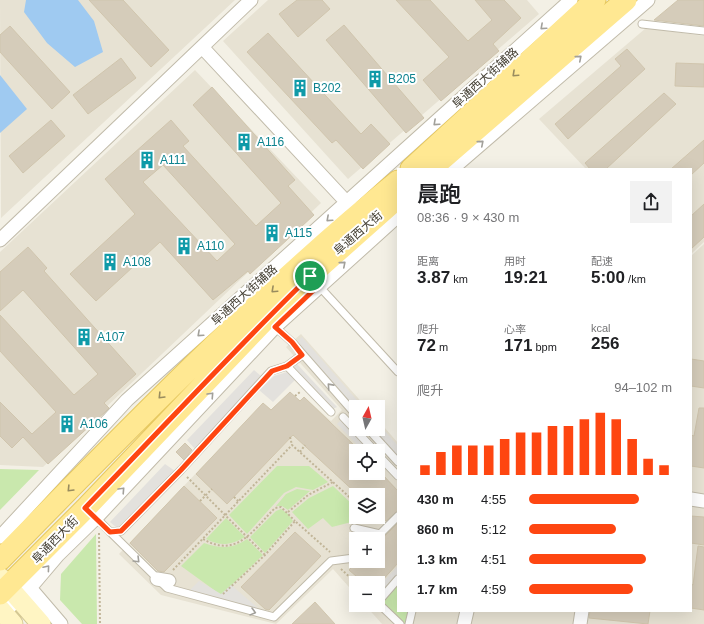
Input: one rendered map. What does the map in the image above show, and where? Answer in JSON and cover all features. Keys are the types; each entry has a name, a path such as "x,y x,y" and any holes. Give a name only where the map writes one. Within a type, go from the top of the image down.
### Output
{"main road":[{"path":"412,168 595,0"},
{"path":"433,168 626,0"},
{"name":"阜通西大街","path":"0,560 174,383 310,276 352,208 397,182"},
{"name":"阜通西大街","path":"9,598 93,518 190,401 242,343 310,276 397,199"},
{"path":"9,598 41,624"}],"street":[{"path":"0,240 251,0"},
{"name":"阜通西大街辅路","path":"0,537 127,400 352,208 571,0"},
{"path":"453,168 648,0"},
{"path":"202,47 352,208"},
{"path":"93,518 275,327 310,276 397,217"},
{"path":"692,499 704,501"},
{"path":"9,598 61,624"},
{"path":"464,624 467,612"},
{"path":"580,624 582,612"}],"lane":[{"path":"642,24 704,31"},
{"path":"310,276 397,371"},
{"path":"275,327 292,342 349,407"},
{"path":"110,532 121,531 181,470 272,371 287,366 302,355"},
{"path":"287,366 331,412"},
{"path":"343,417 368,444"},
{"path":"374,436 397,461"},
{"path":"385,462 397,475"},
{"path":"382,532 397,517"},
{"path":"93,518 163,581 167,588 274,617 331,561 349,559"},
{"path":"354,528 364,532"},
{"path":"385,594 397,580"},
{"path":"385,609 400,624"},
{"path":"409,624 412,612"}],"path":[{"path":"290,438 292,445 349,497"},
{"path":"163,581 292,445"},
{"path":"300,452 304,445"},
{"path":"181,470 265,555"},
{"path":"288,512 308,495 333,482"},
{"path":"200,502 212,489"},
{"path":"234,497 239,502"},
{"path":"203,539 215,546 223,547 239,543 275,508 281,507 339,560"},
{"path":"93,518 100,624"},
{"path":"215,602 265,555 296,521"},
{"path":"206,529 210,533"},
{"path":"331,561 349,577"},
{"path":"172,564 176,567"}],"shaded area":[{"path":"0,0 235,0 1,218"},
{"path":"268,0 527,0 539,14 348,179 223,41"},
{"path":"646,28 704,36 704,242 692,253 692,168 585,168 539,119"},
{"path":"195,70 321,203 43,467 0,465 0,252"},
{"path":"704,244 704,624 382,624 371,612 385,612 385,576 349,576 349,587 333,569 276,624 161,595 119,554 263,403 272,410 290,392 299,401 304,397 331,421 342,410 286,347 301,334 360,400 349,400 349,436 385,436 385,428 397,442 397,612 692,612 692,255"},
{"path":"302,337 357,400 349,400 349,402 296,342"},
{"path":"297,364 337,407 333,409 294,367"},
{"path":"254,370 261,376 195,449 187,440"},
{"path":"287,372 295,380 273,402 259,390 274,376"},
{"path":"341,420 349,429 349,436 356,436 363,444 356,444 337,424"},
{"path":"385,431 397,445 397,457 379,436 385,436"},
{"path":"165,464 175,471 117,528 110,522"},
{"path":"397,567 397,577 385,590 385,580"},
{"path":"199,581 221,594 231,585 264,613 187,593"}],"green space":[{"path":"277,466 309,466 328,482 313,490 296,487 284,493 247,534 229,515"},
{"path":"0,469 39,470 0,510"},
{"path":"333,486 349,501 349,523 332,527 323,518 308,529 292,512 309,498"},
{"path":"297,489 310,491 288,510 282,506 276,506 286,494"},
{"path":"281,509 288,514 293,521 265,553 250,537 276,511"},
{"path":"226,518 245,537 235,542 226,544 211,542 206,539"},
{"path":"96,534 97,624 82,624 60,600 61,574"},
{"path":"247,539 263,555 221,595 181,566 204,543 226,547 236,545"},
{"path":"397,585 397,612 408,612 405,624 385,606 385,599"}],"water":[{"path":"26,0 78,0 94,21 103,52 75,67 47,43 24,12"},
{"path":"0,75 27,109 0,133"}],"building":[{"path":"89,0 123,0 169,50 151,67"},
{"path":"297,0 322,0 330,9 298,37 279,14"},
{"path":"396,0 430,0 468,41 492,20 475,0 504,0 521,18 493,44 499,51 441,101 423,80 449,57"},
{"path":"678,0 704,0 704,26 654,20"},
{"name":"B205","path":"344,25 424,118 406,133 326,40"},
{"path":"10,26 70,92 52,109 0,52 0,35"},
{"name":"B202","path":"268,33 361,134 371,124 390,144 363,169 336,140 332,143 247,52"},
{"path":"627,49 645,69 568,139 555,124 621,66 615,59"},
{"path":"121,58 136,78 88,114 73,95"},
{"path":"676,63 704,64 704,87 675,86"},
{"path":"212,87 295,180 288,186 314,215 250,274 248,271 213,300 160,242 96,301 70,274 135,214 105,179 171,120 189,141 183,146 256,226 281,203 193,105","holes":["163,165 235,244 217,261 143,182"]},
{"path":"664,93 676,104 607,168 589,168 585,163"},
{"path":"51,120 65,136 23,173 9,156"},
{"path":"704,140 704,163 692,174 692,168 672,168"},
{"path":"704,204 704,237 692,248 692,215"},
{"path":"28,247 47,268 44,271 136,374 104,403 109,408 48,464 23,437 12,448 0,436 0,402 32,434 56,412 0,351 0,315 74,395 98,374 23,290 0,311 0,272"},
{"path":"692,359 704,361 704,388 692,386"},
{"path":"290,392 300,401 304,397 353,444 349,444 349,480 385,480 385,477 397,490 397,512 386,521 385,488 350,488 293,435 227,504 196,474 263,403 271,410"},
{"path":"699,408 704,408 704,468 692,466 692,435 694,436"},
{"path":"185,443 192,450 184,460 176,452"},
{"path":"184,486 217,518 164,572 158,571 130,543"},
{"path":"692,516 704,517 704,545 692,543"},
{"path":"397,524 397,564 385,577 385,576 356,576 349,570 351,568 385,568 385,536"},
{"path":"295,532 321,556 269,610 265,609 241,587"},
{"path":"698,546 704,547 704,610 692,608 693,585"},
{"path":"315,602 335,624 292,624"},
{"path":"590,612 650,612 648,624 589,618"}],"place":[{"name":"B205","path":"375,79"},
{"name":"B202","path":"300,88"},
{"name":"A116","path":"244,142"},
{"name":"A111","path":"147,160"},
{"name":"A115","path":"272,233"},
{"name":"A110","path":"184,246"},
{"name":"A108","path":"110,262"},
{"name":"A107","path":"84,337"},
{"name":"A106","path":"67,424"}],"route":[{"path":"310,276 319,285 275,327 292,342 302,355 287,366 272,371 181,470 121,531 110,532 85,508 190,401 242,343 310,276"}]}
